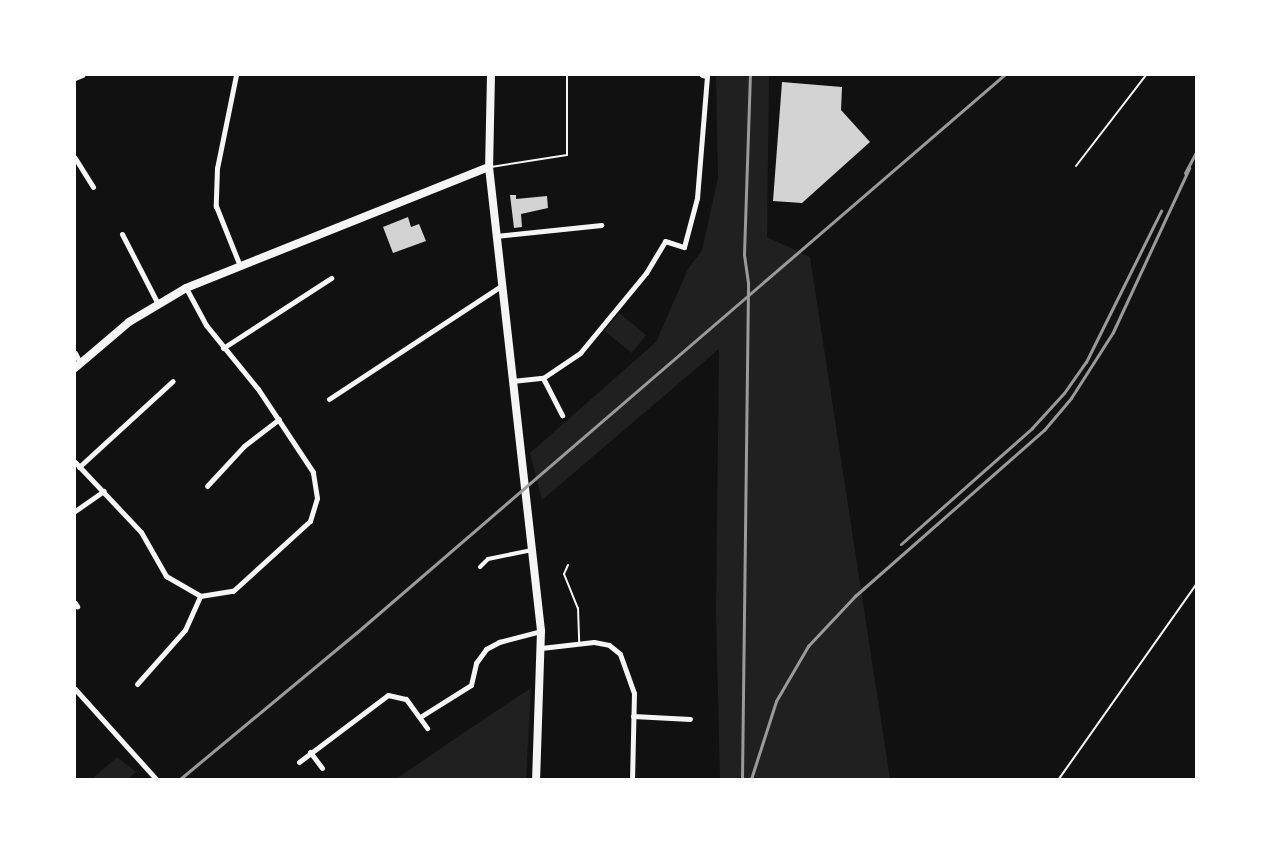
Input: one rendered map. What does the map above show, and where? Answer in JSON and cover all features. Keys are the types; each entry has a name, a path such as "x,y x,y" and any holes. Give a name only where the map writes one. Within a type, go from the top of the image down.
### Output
{"main road":[{"path":"491,75 489,167 541,631 536,779"},
{"path":"78,365 158,304 186,288 489,167"}],"street":[{"path":"75,78 82,75"},
{"path":"236,75 218,168 216,206 240,266"},
{"path":"512,381 543,378 580,353 646,273 665,240 684,247 697,198 707,76 702,75"},
{"path":"75,158 93,187"},
{"path":"496,236 601,225"},
{"path":"122,234 158,304"},
{"path":"223,348 331,278"},
{"path":"330,399 501,286"},
{"path":"173,381 77,464 141,532 166,576 200,596 233,591 310,521 317,498 313,472 279,419 223,348 186,288"},
{"path":"75,353 78,365"},
{"path":"543,378 562,415"},
{"path":"207,486 244,446 279,419"},
{"path":"75,511 104,491"},
{"path":"480,567 488,559 532,550"},
{"path":"137,684 146,671 185,630 200,596"},
{"path":"420,717 471,686 476,663 486,649 499,642 541,631"},
{"path":"541,648 579,643 605,643 620,654 631,677 632,779"},
{"path":"138,667 146,671"},
{"path":"75,689 156,779"},
{"path":"299,762 388,695 406,699 427,728"},
{"path":"633,716 690,719"},
{"path":"310,752 322,768"}],"lane":[{"path":"489,167 567,156 567,75"},
{"path":"1076,165 1146,75"},
{"path":"568,565 564,574 578,608 579,643"}],"path":[{"path":"1059,779 1196,585"}],"shaded area":[{"path":"716,75 769,75 767,237 810,257 890,779 720,779 716,612 719,349 542,500 530,453 656,342 688,269 702,250 718,178"},
{"path":"619,313 646,335 632,353 605,331"},
{"path":"531,688 526,779 396,779 462,734"},
{"path":"117,757 136,772 128,779 92,779"}],"building":[{"path":"782,82 842,87 841,110 870,142 802,203 773,201"},
{"path":"510,195 516,195 516,199 547,196 548,208 521,214 522,227 514,228"},
{"path":"408,217 411,227 419,224 426,241 393,253 383,227"}],"railway":[{"path":"742,779 748,283 744,254 750,75"},
{"path":"180,779 356,633 1004,75"},
{"path":"1185,173 1196,152"},
{"path":"751,779 776,701 808,646 855,596 1044,430 1071,398 1113,332 1189,168"},
{"path":"901,544 1032,428 1064,393 1086,362 1161,211"}]}
